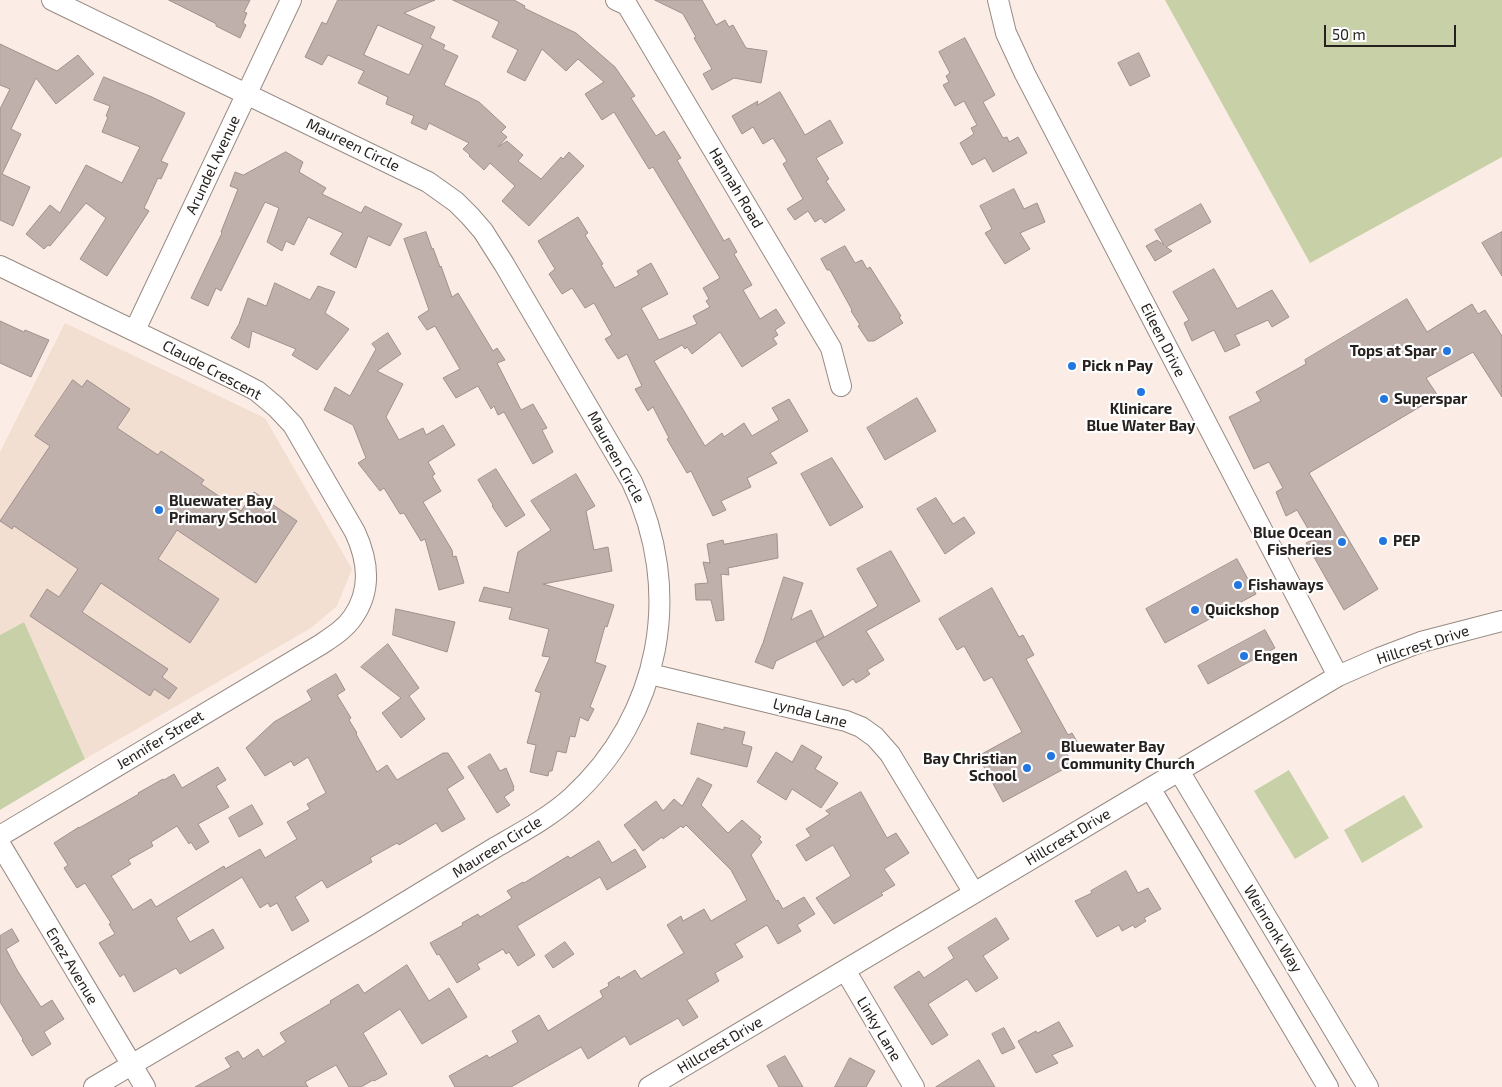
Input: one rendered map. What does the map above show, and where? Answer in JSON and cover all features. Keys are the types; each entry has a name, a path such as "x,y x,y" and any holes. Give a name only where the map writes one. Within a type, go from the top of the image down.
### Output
{"street":[{"name":"Maureen Circle","path":"52,0 428,182 456,202 483,231 618,455 642,502 654,546 660,591 660,615 650,674 638,706 626,732 617,745 571,798 552,812 431,887 94,1087"},
{"name":"Arundel Avenue","path":"135,330 291,0"},
{"name":"Eileen Drive","path":"998,0 1006,34 1025,74 1338,676"},
{"name":"Hannah Road","path":"624,2 831,348 841,386"},
{"name":"Claude Crescent","path":"0,266 257,391 293,425 355,532 362,546 367,566 365,587 360,606 338,633 320,645"},
{"name":"Hillcrest Drive","path":"649,1087 1338,676 1421,642 1502,621"},
{"name":"Jennifer Street","path":"0,836 320,645"},
{"name":"Lynda Lane","path":"650,674 827,716 861,727 875,737 890,754 974,893"},
{"name":"Weinronk Way","path":"1179,771 1368,1087"},
{"path":"1150,788 1328,1087"},
{"name":"Enez Avenue","path":"0,844 145,1087"},
{"name":"Linky Lane","path":"844,970 914,1087"}],"shaded area":[{"name":"Bluewater Bay Primary School","path":"65,323 265,418 352,569 337,606 311,628 85,759 24,622 0,635 0,452"}],"green space":[{"path":"1165,0 1502,0 1502,157 1310,263"},
{"path":"24,622 85,759 0,810 0,635"},
{"path":"1289,770 1329,838 1295,859 1254,791"},
{"path":"1404,795 1423,827 1362,863 1344,830"}],"building":[{"path":"169,0 250,0 244,12 247,13 243,23 246,25 240,38"},
{"path":"338,0 435,0 404,13 435,27 430,38 445,45 443,49 458,56 444,85 479,102 506,127 501,132 507,137 498,147 507,141 523,155 518,161 541,179 561,157 563,159 569,152 584,166 529,226 502,201 515,186 490,163 484,170 469,156 463,149 469,143 429,123 426,130 411,123 414,116 386,104 388,97 358,83 364,71 328,55 322,65 305,57 322,22 326,24","holes":["378,25 423,45 409,75 364,55"]},
{"path":"453,0 514,0 525,6 524,8 576,33 615,67 635,96 631,98 656,136 664,131 681,158 677,160 724,241 729,238 737,252 734,254 752,285 743,290 760,319 776,309 785,323 775,330 778,335 773,338 777,344 742,367 720,332 692,354 687,347 685,349 682,345 654,361 705,446 722,433 724,437 744,423 752,436 779,420 772,408 789,399 808,431 770,453 777,463 747,478 751,487 721,501 726,510 713,516 691,471 687,473 667,439 669,438 653,407 648,411 635,389 642,386 627,354 618,359 605,339 612,335 594,303 585,308 572,288 562,294 549,274 555,269 538,241 578,217 588,233 585,235 615,288 639,275 637,271 651,263 668,294 641,308 659,340 697,324 693,316 710,307 706,301 709,299 703,288 720,278 653,167 649,169 614,112 602,120 585,94 604,82 578,59 566,71 542,49 525,81 507,72 518,50 492,37 499,22"},
{"path":"655,0 702,0 716,25 725,20 729,27 733,25 746,48 767,51 761,83 734,78 712,90 703,74 712,69 683,14"},
{"path":"965,38 995,95 983,102 1003,138 1007,137 1009,142 1018,137 1027,153 993,172 985,158 972,165 960,143 974,134 971,128 977,125 964,101 955,106 943,85 949,82 946,76 950,73 939,52"},
{"path":"0,44 57,71 78,55 94,74 56,104 36,78 11,129 21,134 2,174 30,187 13,226 0,220 0,109 10,89 0,85"},
{"path":"1139,53 1150,76 1130,86 1118,63"},
{"path":"104,77 185,113 161,161 168,164 161,179 158,178 144,208 149,211 107,276 80,259 106,218 86,203 50,246 48,245 44,249 26,234 50,205 60,213 86,165 122,183 140,147 102,132 110,106 94,100"},
{"path":"780,92 805,135 830,120 843,143 816,158 829,179 826,181 845,210 825,223 821,218 815,222 808,211 795,220 787,209 803,199 783,164 787,161 773,138 763,144 753,127 742,134 732,116 758,101 757,105"},
{"path":"286,152 303,162 299,172 326,188 322,194 361,213 365,206 402,224 390,246 368,236 356,268 330,254 343,233 308,217 294,245 286,241 282,251 267,242 279,208 265,202 221,291 216,288 208,306 191,298 222,233 238,189 230,186 235,172 243,175"},
{"path":"1014,189 1024,209 1037,203 1045,222 1020,233 1030,249 1005,264 985,233 992,229 980,206"},
{"path":"1201,204 1211,222 1166,247 1172,251 1155,261 1146,246 1157,240 1164,245 1155,230"},
{"path":"426,232 452,297 458,293 493,351 497,348 505,360 497,363 521,410 533,404 547,428 542,430 553,452 533,464 504,412 498,415 494,406 491,409 478,386 456,398 443,378 460,369 435,326 427,330 418,317 429,310 404,239"},
{"path":"1502,232 1502,276 1482,243"},
{"path":"845,246 855,263 862,260 867,269 870,267 901,316 899,317 903,323 874,341 868,341 858,326 860,325 830,270 827,270 821,259"},
{"path":"1214,269 1237,309 1272,290 1289,317 1272,327 1268,320 1235,335 1240,345 1225,352 1214,330 1192,341 1184,323 1189,320 1173,292"},
{"path":"275,283 310,300 318,286 335,292 325,313 349,329 317,370 292,355 296,349 252,331 249,348 231,338 239,324 248,298 266,306"},
{"path":"1407,299 1427,332 1472,304 1478,314 1485,310 1502,336 1502,397 1473,352 1426,378 1438,396 1309,473 1378,589 1344,610 1306,543 1314,539 1297,510 1286,516 1276,492 1283,488 1269,462 1254,469 1229,417 1261,401 1256,392 1306,364 1305,360"},
{"path":"0,321 24,332 25,330 49,340 31,377 0,363"},
{"path":"388,333 401,354 377,371 403,384 386,417 399,440 423,428 426,435 443,425 455,445 428,462 435,474 432,476 441,491 423,502 452,550 453,557 456,556 464,583 439,590 425,539 421,541 404,513 400,514 384,488 380,491 358,463 366,458 353,425 324,410 335,387 350,396 376,349 372,344"},
{"path":"73,380 82,387 87,380 130,409 117,428 158,455 161,451 204,480 201,484 241,511 254,492 297,521 256,583 177,530 158,559 219,599 190,643 101,583 82,612 168,669 162,677 177,688 169,699 154,689 150,696 30,616 47,589 59,597 78,569 14,526 12,529 0,521 50,446 35,436"},
{"path":"917,398 936,431 885,460 867,428"},
{"path":"832,458 863,507 830,526 801,474"},
{"path":"496,469 525,515 506,527 478,480"},
{"path":"576,474 595,506 586,511 594,550 608,547 612,571 543,584 614,605 607,627 605,626 595,662 606,666 590,707 594,709 588,721 580,717 575,737 570,736 566,753 557,751 552,771 549,771 548,776 530,772 536,745 527,743 541,693 535,691 550,657 542,656 549,629 509,619 512,608 479,601 484,587 509,593 518,552 551,530 531,501"},
{"path":"936,498 953,524 964,517 975,533 945,554 917,509"},
{"path":"777,534 778,558 728,568 729,575 721,574 724,620 716,621 711,600 696,600 695,584 708,583 703,562 710,563 707,544 723,540 724,544"},
{"path":"891,551 920,601 866,631 884,660 867,670 870,674 863,679 856,683 853,679 843,686 816,642 878,606 857,569"},
{"path":"1237,559 1256,594 1165,643 1146,609"},
{"path":"784,577 803,583 791,620 811,610 824,637 776,661 773,669 755,662"},
{"path":"992,588 1019,637 1023,635 1034,655 1026,659 1068,735 1072,733 1080,747 1067,754 1073,764 1003,802 978,756 1022,732 992,677 984,681 964,646 957,650 939,619"},
{"path":"396,609 455,622 447,652 393,635"},
{"path":"1265,630 1275,648 1208,684 1198,666"},
{"path":"388,644 419,688 409,696 425,719 401,738 382,713 401,698 361,667"},
{"path":"336,674 345,690 337,695 351,718 349,720 377,772 387,765 397,780 443,753 448,753 464,778 447,789 465,819 442,832 436,823 399,845 397,843 370,858 372,862 327,888 322,880 295,897 309,921 292,931 277,903 270,907 268,903 260,908 242,877 176,918 190,942 213,929 224,948 180,974 176,968 134,992 124,974 120,977 99,943 115,934 109,924 111,923 85,883 77,888 64,868 68,865 54,843 163,779 174,774 182,788 218,767 226,780 216,786 229,807 198,824 209,842 196,850 191,842 189,844 177,826 151,842 153,846 128,860 131,864 111,876 133,910 151,899 156,907 224,866 225,869 260,849 265,858 297,839 287,822 310,809 307,804 326,793 308,757 294,766 291,761 265,776 246,748 274,722 312,700 307,691"},
{"path":"698,723 724,730 724,727 745,732 742,744 752,747 747,767 691,754"},
{"path":"802,745 822,757 815,769 838,783 821,808 792,789 786,800 757,782 776,752 792,762"},
{"path":"490,754 500,771 506,768 514,787 514,790 504,797 510,805 497,813 468,767"},
{"path":"698,778 712,785 701,805 728,833 742,820 761,837 759,839 762,842 751,855 776,901 778,900 783,909 804,897 815,914 797,925 801,931 778,944 767,925 735,944 743,957 715,973 719,981 687,1000 698,1017 683,1026 678,1018 630,1045 625,1036 588,1059 581,1047 511,1087 455,1087 449,1076 487,1055 489,1058 518,1042 512,1031 539,1015 548,1031 603,997 600,991 609,986 608,983 619,976 620,979 635,970 641,979 684,953 667,925 681,916 683,921 704,909 711,921 747,900 731,870 686,825 683,828 681,826 663,839 662,837 643,851 624,825 656,801 663,811 674,799 682,806"},
{"path":"861,792 887,838 896,833 909,853 884,869 895,885 881,893 883,895 834,924 816,898 851,876 833,845 806,861 796,845 811,836 806,829 830,814 826,811"},
{"path":"252,805 263,824 239,837 229,818"},
{"path":"599,841 612,863 635,849 646,867 607,890 600,877 517,926 535,955 518,966 509,952 506,954 503,949 477,964 480,969 457,983 430,943 463,925 462,923 478,914 480,917 512,898 507,891 524,883 568,856 570,858"},
{"path":"1126,871 1138,893 1148,888 1161,909 1144,918 1146,921 1135,928 1133,925 1122,931 1119,925 1097,937 1075,901 1092,893 1091,891"},
{"path":"996,918 1009,939 983,956 998,978 976,992 967,979 928,1004 948,1035 932,1045 894,987 919,971 924,978 954,958 948,948"},
{"path":"12,929 19,941 6,949 17,970 41,1007 52,1000 64,1019 44,1032 51,1044 32,1056 0,1002 0,936"},
{"path":"565,942 574,954 553,968 545,956"},
{"path":"407,965 429,1001 449,988 467,1017 422,1044 400,1009 363,1033 387,1074 361,1087 349,1087 336,1065 305,1082 308,1087 195,1087 231,1067 225,1058 238,1051 243,1059 258,1049 263,1057 286,1042 280,1033 331,1003 330,1001 358,984 364,993"},
{"path":"1059,1022 1073,1046 1052,1055 1058,1063 1036,1073 1018,1041 1036,1031 1037,1033"},
{"path":"1004,1028 1015,1048 1002,1054 992,1034"},
{"path":"785,1056 803,1087 779,1087 767,1066"},
{"path":"850,1058 875,1071 866,1087 835,1087"},
{"path":"979,1060 995,1087 936,1087"}],"place":[{"name":"Tops at Spar","path":"1447,351"},
{"name":"Pick n Pay","path":"1072,366"},
{"name":"Klinicare Blue Water Bay","path":"1141,392"},
{"name":"Superspar","path":"1384,399"},
{"name":"Bluewater Bay Primary School","path":"159,510"},
{"name":"PEP","path":"1383,541"},
{"name":"Blue Ocean Fisheries","path":"1342,542"},
{"name":"Fishaways","path":"1238,585"},
{"name":"Quickshop","path":"1195,610"},
{"name":"Engen","path":"1244,656"},
{"name":"Bluewater Bay Community Church","path":"1051,756"},
{"name":"Bay Christian School","path":"1027,768"}]}
